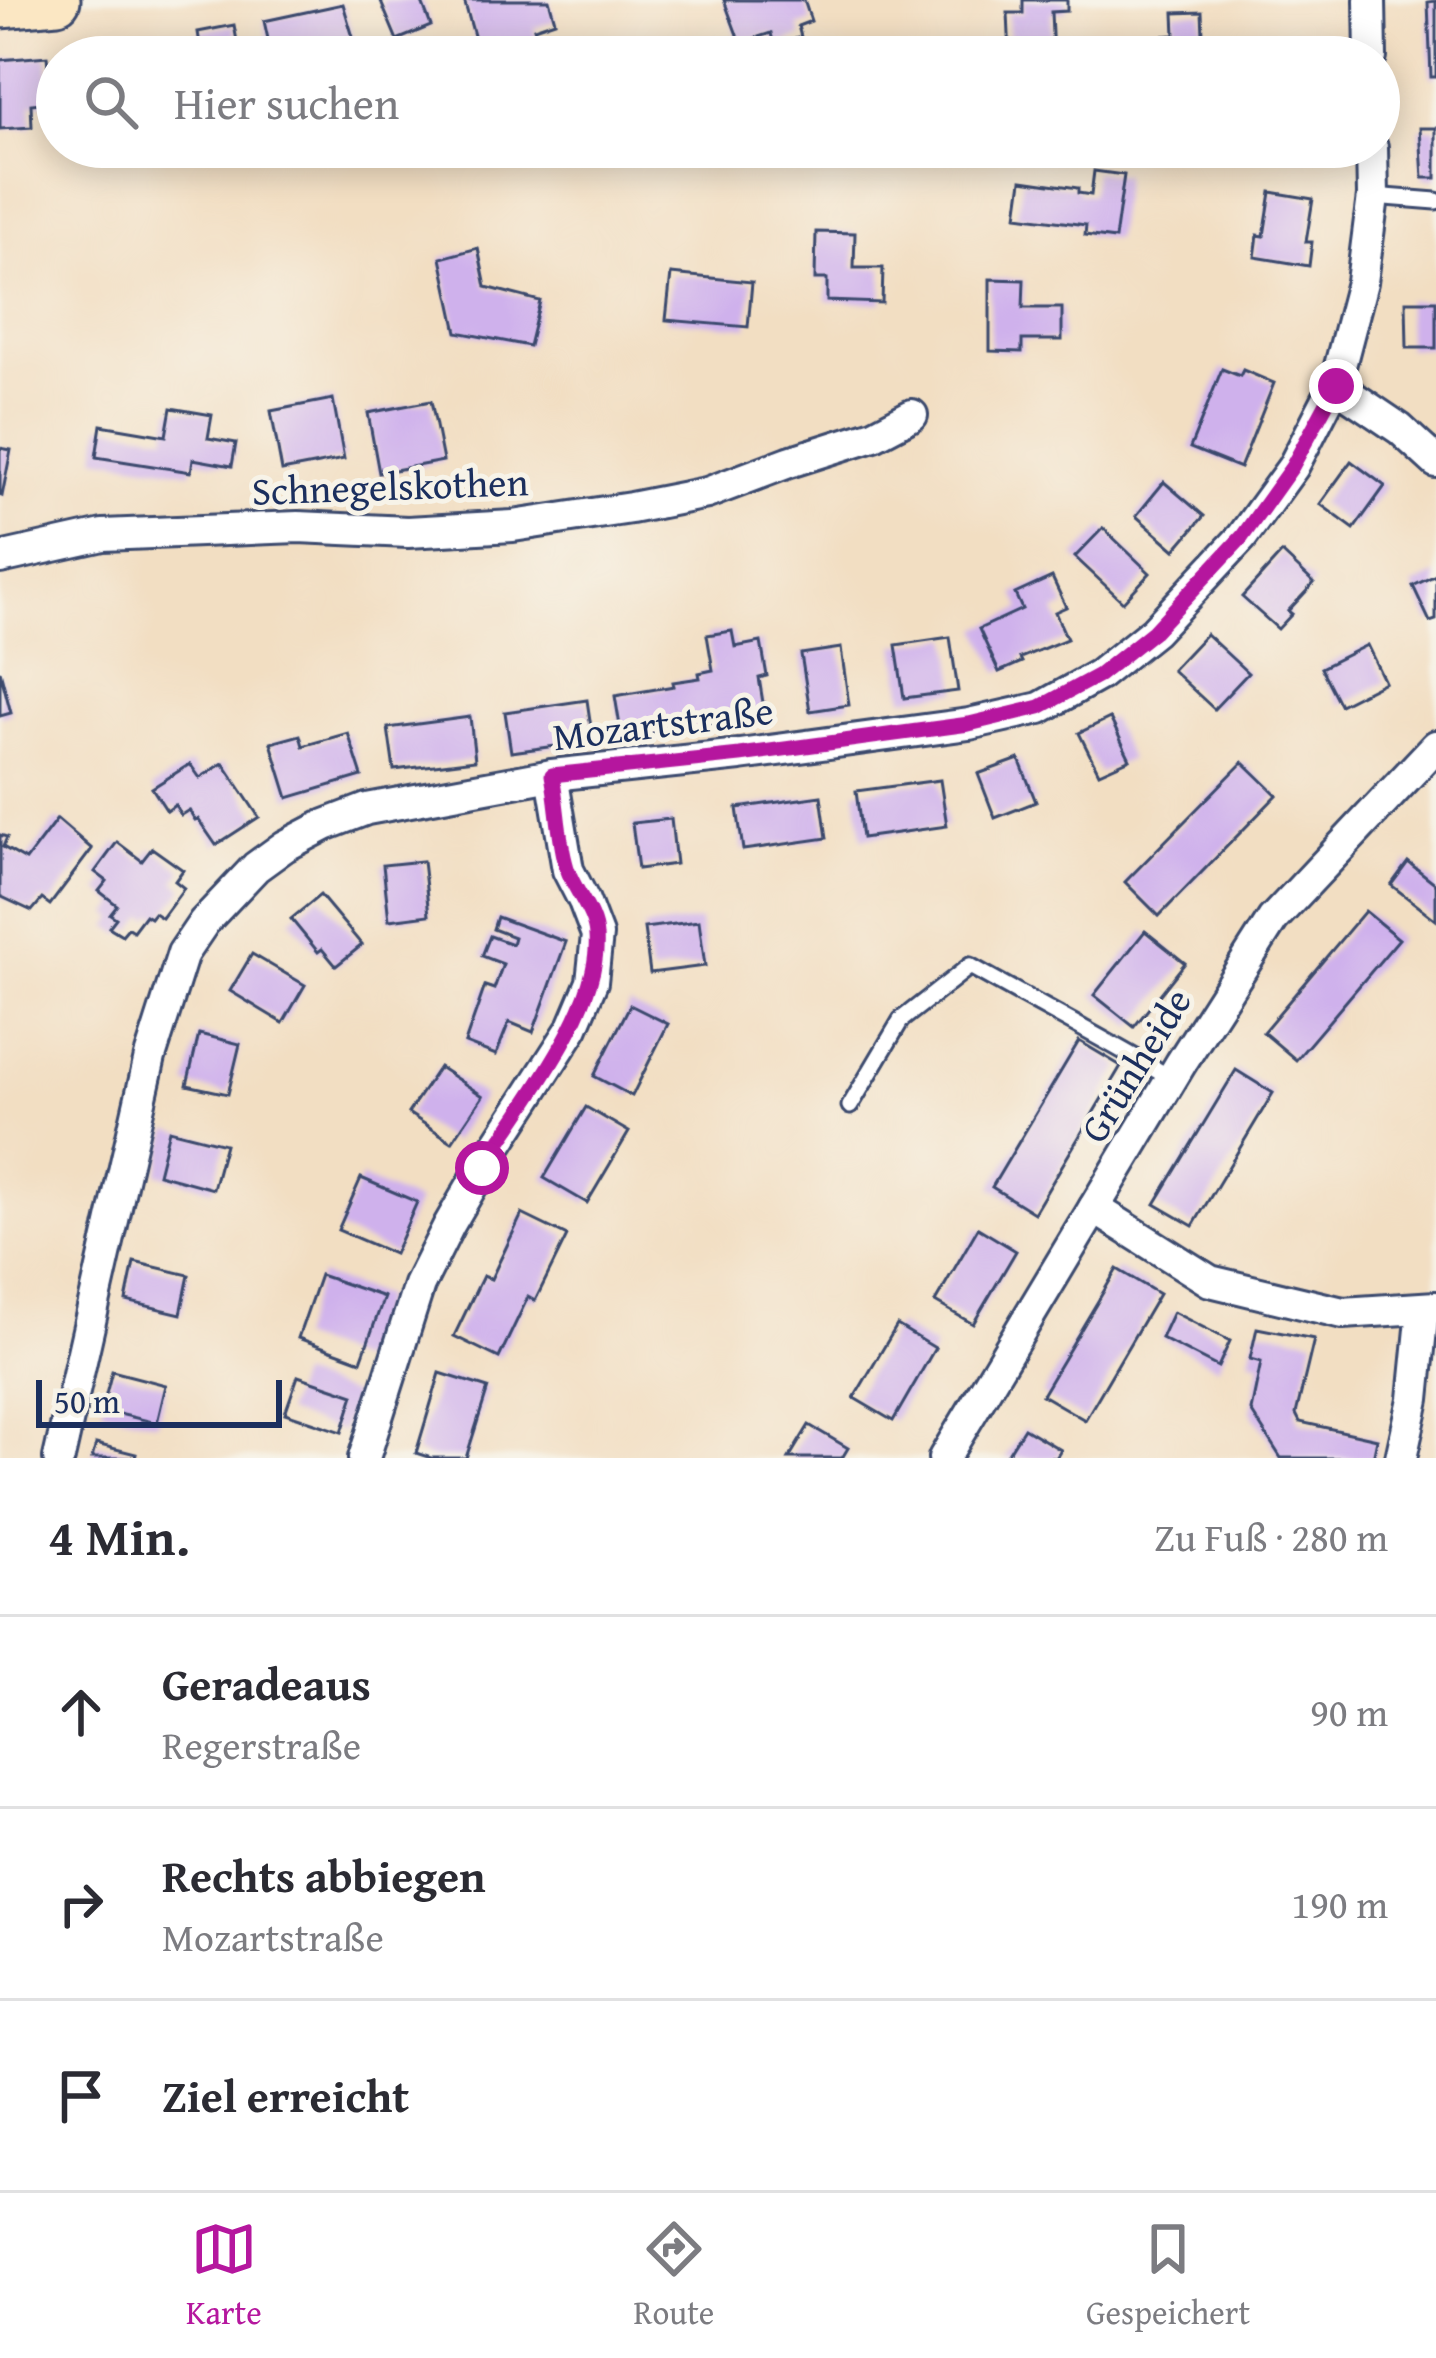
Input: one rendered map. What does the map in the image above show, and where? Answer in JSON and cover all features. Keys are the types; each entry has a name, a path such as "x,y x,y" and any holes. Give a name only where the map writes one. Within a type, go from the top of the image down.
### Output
{"street":[{"path":"0,5 57,0"},
{"path":"1370,0 1371,36"},
{"name":"Mozartstraße","path":"59,1458 150,1057 183,953 203,922 256,867 325,825 367,809 552,775 969,724 1040,707 1099,675 1154,631 1242,537 1292,467 1336,386 1362,282 1372,168"},
{"path":"1336,386 1400,429 1436,462"},
{"name":"Schnegelskothen","path":"0,558 103,536 298,527 408,532 513,526 631,508 707,493 874,435 912,415"},
{"name":"Grünheide","path":"944,1458 1274,919 1436,746"},
{"path":"364,1458 419,1285 482,1168 573,1027 592,982 597,934 568,870 552,775"},
{"path":"1094,1208 1210,1281 1343,1313 1429,1308 1401,1458"}],"lane":[{"path":"1373,196 1436,201"},
{"path":"850,1106 901,1021 970,966 1172,1079"}],"building":[{"path":"421,0 431,26 395,36 381,2"},
{"path":"464,0 549,0 555,21 534,28 536,36 474,36"},
{"path":"724,0 804,0 811,21 798,26 801,36 737,36"},
{"path":"1023,0 1067,0 1067,11 1051,12 1052,36 1009,36 1008,13 1023,13"},
{"path":"1436,1 1436,77 1431,77 1428,2"},
{"path":"343,4 353,36 267,36 264,21"},
{"path":"1202,12 1203,36 1160,36 1175,35 1174,13"},
{"path":"234,25 236,36 199,36 198,32"},
{"path":"36,57 32,127 0,129 0,60"},
{"path":"1420,128 1436,128 1436,178 1423,178"},
{"path":"1094,171 1124,175 1115,239 1085,235 1086,225 1017,216 1022,180 1078,188 1078,193 1091,195"},
{"path":"1271,192 1313,199 1306,242 1312,242 1309,266 1255,257 1258,235 1264,236"},
{"path":"816,232 855,233 854,268 883,268 882,303 827,301 827,279 815,279"},
{"path":"478,248 486,287 540,301 529,346 457,332 441,258"},
{"path":"671,274 752,282 748,327 666,320"},
{"path":"990,279 1024,280 1023,308 1062,308 1062,340 1022,340 1022,352 990,351"},
{"path":"1406,301 1436,301 1436,348 1407,348"},
{"path":"1222,369 1240,376 1243,370 1274,383 1240,468 1190,448"},
{"path":"333,399 344,459 282,471 271,411"},
{"path":"431,401 443,461 379,473 368,413"},
{"path":"171,408 212,415 208,438 236,443 232,466 193,459 191,472 96,457 101,425 166,436"},
{"path":"0,448 11,450 2,496 0,495"},
{"path":"1351,461 1385,486 1354,529 1320,504"},
{"path":"1164,482 1204,516 1175,550 1136,516"},
{"path":"1103,528 1150,573 1123,602 1075,557"},
{"path":"1282,553 1314,583 1278,629 1242,597"},
{"path":"1436,575 1436,620 1430,622 1413,586"},
{"path":"1052,577 1066,607 1055,612 1067,639 999,672 979,629 1022,609 1015,594"},
{"path":"732,631 735,647 761,642 767,676 759,678 765,715 622,738 615,696 700,678 699,673 713,670 707,635"},
{"path":"1206,634 1248,673 1214,709 1172,670"},
{"path":"950,637 958,691 904,698 896,645"},
{"path":"1367,645 1385,682 1340,705 1321,668"},
{"path":"841,648 849,705 810,711 801,654"},
{"path":"0,671 11,713 0,716"},
{"path":"587,700 593,741 511,752 505,712"},
{"path":"470,717 475,760 394,770 388,728"},
{"path":"1110,718 1130,759 1099,773 1079,733"},
{"path":"348,733 362,776 288,798 271,743 300,735 303,746"},
{"path":"1019,759 1036,802 995,818 978,774"},
{"path":"1243,762 1277,795 1159,916 1125,882"},
{"path":"223,763 259,817 216,845 189,810 181,815 175,805 167,811 152,788 190,764 200,778"},
{"path":"940,780 947,826 862,838 856,791"},
{"path":"821,796 827,838 743,850 737,808"},
{"path":"57,819 92,849 50,905 42,899 32,911 0,896 0,835 7,837 3,847 26,860"},
{"path":"671,819 676,864 638,869 632,823"},
{"path":"117,842 142,861 152,848 183,870 175,881 184,888 162,918 145,915 133,931 128,928 122,935 109,927 117,905 99,891 107,881 95,872"},
{"path":"423,861 429,915 389,920 383,865"},
{"path":"1408,862 1436,884 1436,920 1391,885"},
{"path":"320,895 362,945 336,966 291,919"},
{"path":"1365,911 1399,939 1296,1060 1263,1032"},
{"path":"497,917 566,942 533,1032 509,1022 496,1055 465,1043 485,986 494,989 503,964 482,956 490,936 512,944 514,937 493,929"},
{"path":"699,921 705,966 650,973 644,928"},
{"path":"1145,931 1185,963 1134,1027 1094,995"},
{"path":"252,954 305,985 283,1023 230,991"},
{"path":"630,1005 668,1024 632,1096 594,1076"},
{"path":"199,1034 240,1044 228,1094 187,1085"},
{"path":"1079,1041 1121,1066 1034,1213 992,1187"},
{"path":"439,1067 483,1096 452,1142 408,1113"},
{"path":"1236,1070 1273,1093 1193,1226 1155,1204"},
{"path":"586,1107 629,1132 587,1203 544,1178"},
{"path":"169,1130 225,1144 213,1189 158,1174"},
{"path":"361,1178 417,1202 394,1254 338,1230"},
{"path":"522,1214 567,1236 535,1301 528,1297 499,1358 454,1336 483,1276 491,1279"},
{"path":"978,1228 1016,1251 973,1324 935,1302"},
{"path":"134,1262 189,1275 181,1314 126,1301"},
{"path":"1117,1269 1159,1294 1085,1420 1042,1395"},
{"path":"320,1275 384,1297 361,1361 298,1338"},
{"path":"1173,1312 1230,1341 1218,1367 1161,1338"},
{"path":"897,1325 935,1348 893,1421 854,1398"},
{"path":"1257,1328 1314,1339 1296,1414 1300,1422 1377,1439 1373,1458 1281,1458 1251,1411 1261,1362 1250,1359"},
{"path":"112,1371 166,1385 157,1423 102,1410"},
{"path":"440,1373 488,1388 466,1458 416,1453"},
{"path":"298,1376 354,1395 342,1432 285,1413"},
{"path":"809,1425 848,1448 842,1458 789,1458"},
{"path":"1024,1428 1061,1450 1056,1458 1005,1458"},
{"path":"96,1444 136,1454 135,1458 92,1458"}],"route":[{"path":"482,1168 573,1027 592,982 597,934 568,870 552,775 969,724 1040,707 1099,675 1154,631 1242,537 1292,467 1336,386"}]}
